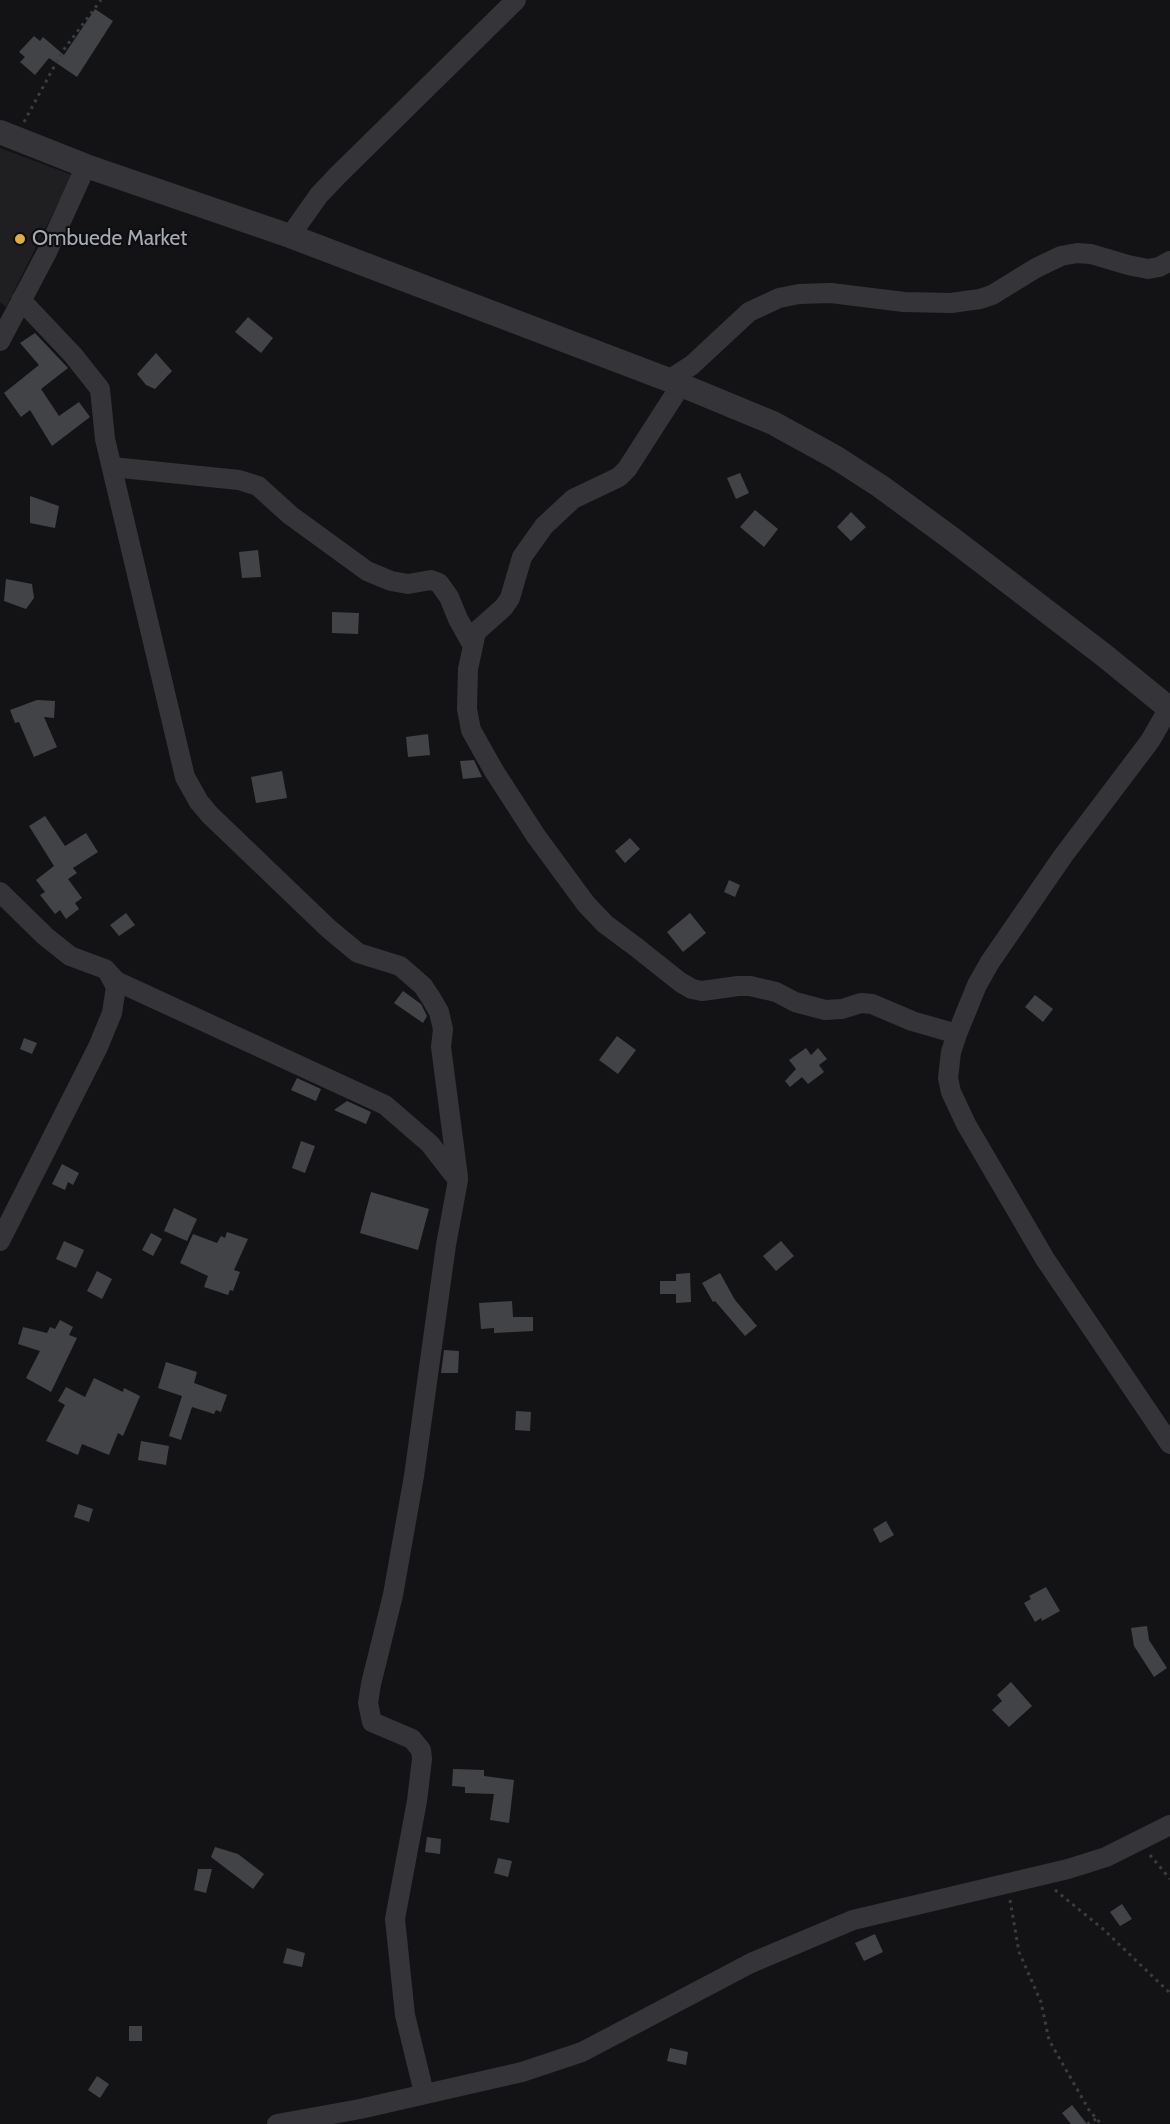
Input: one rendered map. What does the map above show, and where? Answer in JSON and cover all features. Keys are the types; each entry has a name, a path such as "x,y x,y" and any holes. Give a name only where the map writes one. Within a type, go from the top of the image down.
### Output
{"street":[{"path":"290,236 319,195 338,175 516,0"},
{"path":"8,134 86,166 290,236 675,383 773,423 835,457 880,486 1105,656 1169,708 1150,741 1063,856 990,962 977,985 957,1034 951,1052 948,1078 951,1092 966,1124 1045,1259 1170,1444"},
{"path":"0,341 47,252 86,166"},
{"path":"957,1034 912,1021 872,1004 856,1004 842,1009 825,1010 795,1002 776,992 750,986 702,991 692,989 611,930 564,876 511,798 474,736 469,724 467,709 468,669 472,644 476,632 504,607 510,598 522,556 554,514 573,499 619,477 627,469 675,383 692,364 749,312 779,298 799,294 831,293 904,302 951,303 992,295 1036,268 1061,256 1091,254 1128,265 1148,268 1159,267 1170,261"},
{"path":"21,300 78,361 100,389 105,439 185,777 199,802 329,929 358,953 400,966 423,986 439,1012 443,1029 441,1047 458,1180 446,1245 414,1476 393,1595 368,1703 372,1722 412,1739 421,1750 417,1801 395,1919 405,2015 424,2093"},
{"path":"112,467 239,480 258,486 290,515 373,574 402,583 431,580 439,583 449,597 472,644"},
{"path":"0,892 70,956 105,969 116,981 385,1105 430,1144 458,1180"},
{"path":"0,1240 98,1047 112,1013 116,987 105,969"},
{"path":"277,2124 360,2109 522,2072 582,2052 751,1963 853,1920 1038,1877 1106,1857 1170,1825"}],"path":[{"path":"8,134 62,52 101,0"},
{"path":"1140,1841 1170,1879"},
{"path":"1038,1877 1102,1929 1170,1993"},
{"path":"1007,1884 1019,1952 1041,2002 1049,2040 1089,2110 1101,2124"},
{"path":"1088,2124 1096,2119"}],"shaded area":[{"name":"Ombuede Market","path":"0,148 72,175 6,307 0,302"}],"building":[{"path":"95,9 113,21 77,77 49,58 35,75 20,62 25,57 19,52 34,36 40,41 43,37 64,55"},
{"path":"248,317 273,338 261,353 235,332"},
{"path":"35,333 68,368 41,389 59,416 79,402 90,417 52,446 30,410 21,417 4,393 39,365 20,343"},
{"path":"156,353 172,371 155,389 146,385 137,374"},
{"path":"740,473 749,493 736,499 727,478"},
{"path":"30,496 59,506 55,528 30,523"},
{"path":"755,510 778,529 764,547 740,527"},
{"path":"851,512 866,527 851,541 837,527"},
{"path":"258,550 261,577 242,578 239,552"},
{"path":"6,579 32,584 34,598 26,609 4,601"},
{"path":"332,612 359,613 358,634 332,633"},
{"path":"37,700 55,701 54,718 44,717 57,747 34,757 19,722 15,723 10,710"},
{"path":"428,734 430,755 408,757 406,737"},
{"path":"474,760 482,777 463,779 460,761"},
{"path":"282,771 287,798 256,803 251,777"},
{"path":"45,816 65,846 86,833 98,852 73,868 77,873 68,879 82,898 75,903 79,909 66,919 60,910 55,914 40,895 45,892 36,880 54,866 29,826"},
{"path":"630,838 640,849 625,863 615,851"},
{"path":"729,880 740,885 735,897 724,892"},
{"path":"126,913 135,925 119,936 110,925"},
{"path":"690,913 706,933 683,952 667,932"},
{"path":"403,991 421,1004 427,1016 423,1023 394,1003"},
{"path":"1035,995 1053,1009 1043,1022 1025,1007"},
{"path":"617,1036 636,1050 618,1074 599,1060"},
{"path":"24,1038 37,1043 32,1054 20,1049"},
{"path":"806,1048 811,1055 818,1048 827,1059 819,1065 824,1072 808,1084 802,1077 790,1087 785,1081 796,1069 789,1060"},
{"path":"297,1078 321,1089 316,1101 291,1090"},
{"path":"347,1101 371,1112 366,1124 334,1110"},
{"path":"301,1141 315,1146 305,1173 292,1168"},
{"path":"62,1164 79,1173 73,1185 68,1182 65,1190 52,1184"},
{"path":"371,1192 429,1209 418,1250 360,1233"},
{"path":"174,1208 197,1219 187,1241 164,1231"},
{"path":"227,1232 248,1239 234,1270 240,1272 233,1291 230,1290 228,1295 204,1287 208,1276 180,1263 193,1234 217,1243 221,1236 225,1238"},
{"path":"151,1233 162,1239 153,1256 142,1250"},
{"path":"64,1241 84,1250 76,1268 56,1259"},
{"path":"781,1241 794,1256 776,1271 763,1256"},
{"path":"97,1271 112,1279 102,1299 87,1291"},
{"path":"690,1273 691,1302 676,1303 676,1294 660,1294 660,1281 676,1281 676,1274"},
{"path":"720,1273 735,1300 757,1326 745,1336 715,1301 713,1302 702,1283"},
{"path":"512,1301 513,1317 533,1317 533,1331 494,1333 494,1328 481,1329 479,1303"},
{"path":"60,1320 73,1327 69,1335 77,1338 51,1392 26,1378 40,1351 18,1344 23,1327 47,1333 50,1327 55,1329"},
{"path":"444,1350 459,1351 458,1373 441,1373"},
{"path":"166,1362 197,1372 194,1383 227,1395 221,1412 216,1410 214,1414 192,1407 181,1440 169,1436 182,1396 158,1388"},
{"path":"94,1378 123,1392 124,1388 140,1396 123,1436 118,1433 109,1455 82,1444 78,1455 46,1441 65,1405 58,1401 66,1387 85,1397"},
{"path":"516,1411 531,1412 530,1431 515,1430"},
{"path":"141,1441 169,1446 166,1465 138,1460"},
{"path":"78,1504 93,1509 89,1522 74,1517"},
{"path":"886,1521 894,1535 880,1543 873,1529"},
{"path":"1046,1587 1060,1611 1042,1621 1041,1618 1035,1622 1024,1603 1031,1599 1029,1596"},
{"path":"1147,1626 1149,1640 1167,1668 1154,1677 1134,1646 1131,1628"},
{"path":"1011,1682 1032,1706 1009,1727 992,1710 1002,1701 997,1695"},
{"path":"453,1769 484,1770 484,1776 514,1780 509,1823 490,1820 494,1794 465,1793 465,1787 452,1786"},
{"path":"427,1837 441,1839 440,1854 425,1852"},
{"path":"215,1847 238,1854 264,1874 253,1889 211,1857"},
{"path":"498,1858 512,1861 508,1877 494,1873"},
{"path":"198,1869 212,1869 206,1893 194,1890"},
{"path":"1122,1904 1132,1919 1120,1926 1110,1912"},
{"path":"875,1934 883,1952 864,1961 855,1943"},
{"path":"287,1948 305,1953 302,1967 283,1963"},
{"path":"129,2026 142,2026 142,2041 129,2041"},
{"path":"670,2048 688,2052 686,2065 667,2061"},
{"path":"97,2076 109,2084 100,2098 88,2090"},
{"path":"1072,2105 1087,2124 1071,2124 1062,2113"}],"place":[{"name":"Ombuede Market","path":"20,239"}]}
